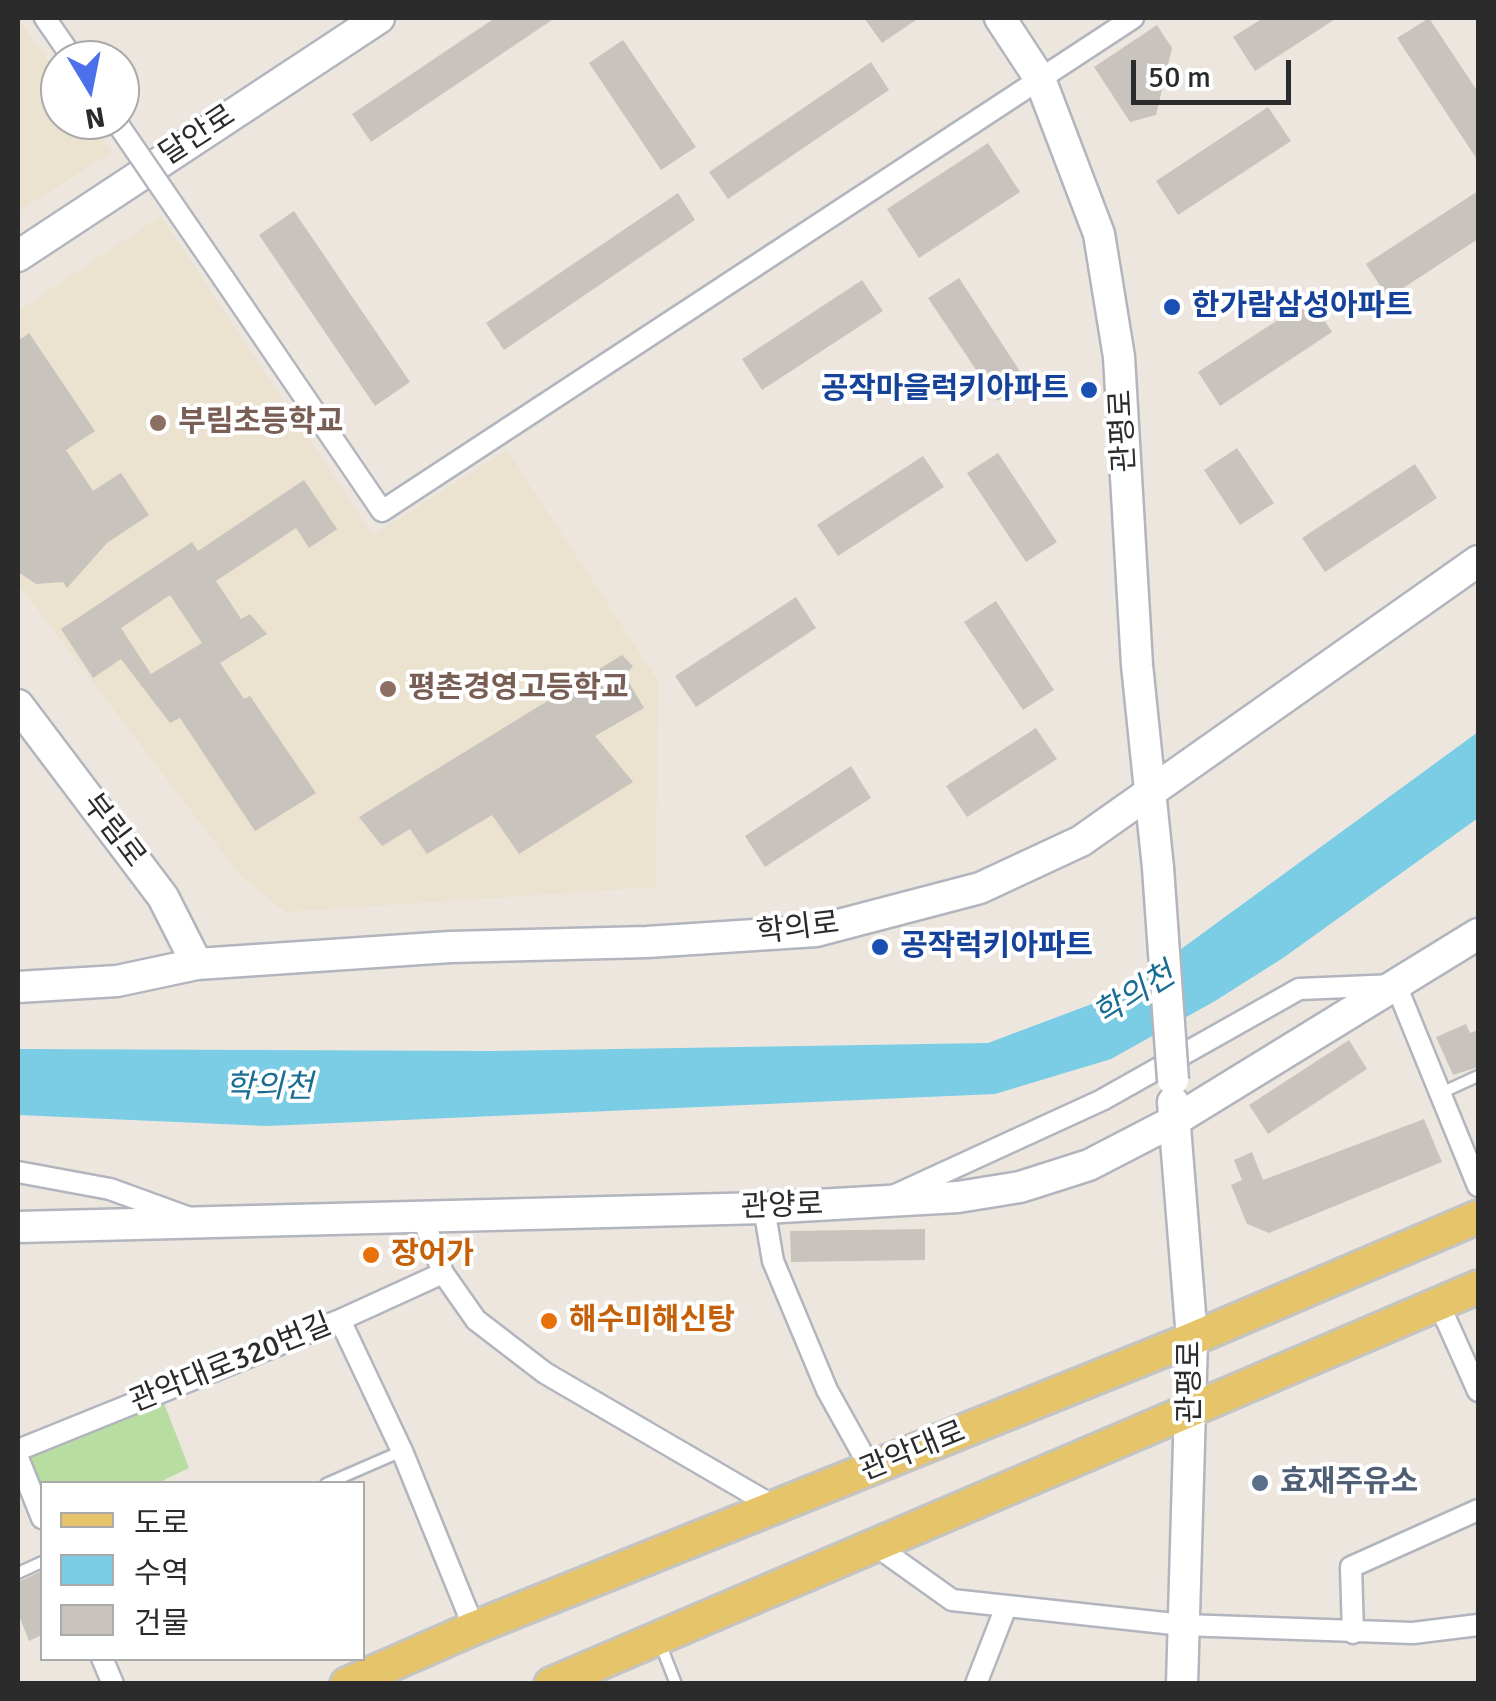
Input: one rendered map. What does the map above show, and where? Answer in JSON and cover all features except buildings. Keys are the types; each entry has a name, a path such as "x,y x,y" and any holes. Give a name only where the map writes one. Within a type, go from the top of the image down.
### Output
{"main road":[{"name":"관악대로","path":"347,1684 474,1628 1192,1339 1478,1216"},
{"path":"551,1684 1478,1287"}],"street":[{"path":"45,18 60,40"},
{"name":"달안로","path":"18,256 379,18"},
{"name":"관평로","path":"1000,18 1040,79 1099,234 1120,358 1137,665 1158,868 1192,1339 1182,1684"},
{"path":"129,140 382,510 1132,18"},
{"name":"학의로","path":"18,987 117,981 196,964 450,947 647,942 816,931 980,888 1081,841 1478,562"},
{"name":"부림로","path":"18,705 163,897 196,964"},
{"name":"관양로","path":"18,1226 876,1204 1020,1187 1089,1165 1174,1121 1478,934"},
{"path":"876,1204 1102,1100 1299,989 1396,985 1478,1186"},
{"path":"18,1172 110,1190 199,1221"},
{"path":"764,1208 773,1261 827,1390 870,1470"},
{"path":"422,1216 443,1273 476,1320 546,1373 775,1507"},
{"name":"관악대로320번길","path":"18,1450 340,1320 443,1273"},
{"path":"1440,1304 1478,1391"},
{"path":"340,1320 402,1451 474,1628"},
{"path":"18,1458 40,1513"},
{"path":"1353,1633 1352,1567 1478,1510"},
{"path":"875,1545 952,1600 1184,1626 1413,1634 1478,1625"},
{"path":"976,1684 1006,1607"}],"lane":[{"path":"1440,1093 1478,1076"},
{"path":"333,1481 402,1451"},
{"path":"658,1638 676,1684"}],"shaded area":[{"path":"18,18 40,49 40,140 104,140 112,152 18,212"},
{"name":"평촌경영고등학교","path":"161,216 373,535 507,450 658,681 656,887 285,912 240,875 18,584 18,311"}],"green space":[{"path":"162,1398 189,1468 162,1481 40,1481 40,1499 25,1451"}],"water":[{"name":"학의천","path":"1478,732 1478,818 1283,958 1215,1001 1111,1059 995,1094 267,1126 18,1115 20,1049 493,1051 988,1043 1121,993"}],"place":[{"name":"한가람삼성아파트","path":"1172,307"},
{"name":"공작마을럭키아파트","path":"1089,390"},
{"name":"부림초등학교","path":"158,423"},
{"name":"평촌경영고등학교","path":"388,689"},
{"name":"공작럭키아파트","path":"880,947"},
{"name":"장어가","path":"371,1255"},
{"name":"해수미해신탕","path":"549,1321"},
{"name":"효재주유소","path":"1260,1483"}]}
